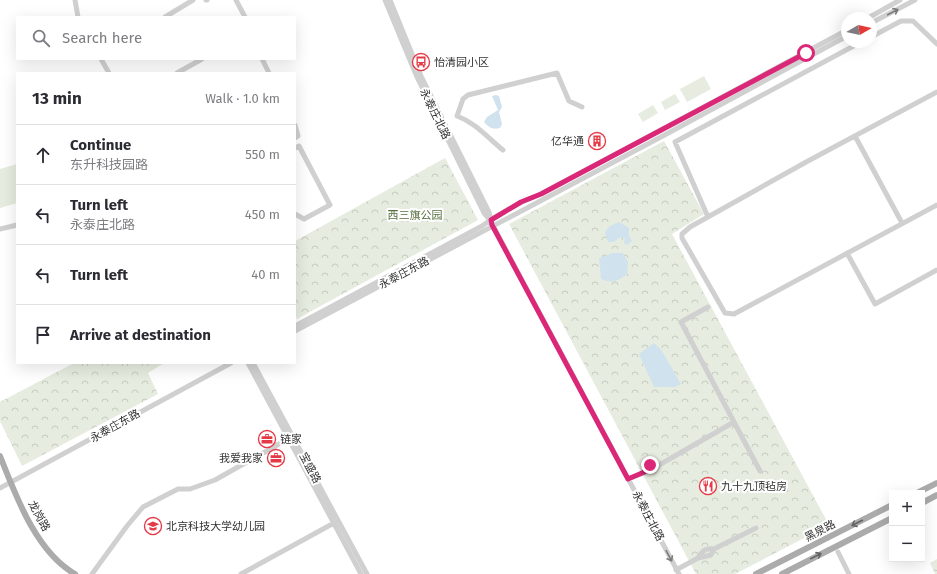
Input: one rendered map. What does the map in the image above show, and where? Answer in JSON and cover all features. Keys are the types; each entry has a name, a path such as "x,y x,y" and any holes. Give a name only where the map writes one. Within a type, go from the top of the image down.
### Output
{"main road":[{"name":"龙岗路","path":"0,456 27,516 49,554 75,574"},
{"path":"922,490 937,483"},
{"path":"925,501 937,495"},
{"name":"黑泉路","path":"756,574 889,507"},
{"name":"黑泉路","path":"782,574 889,520"}],"street":[{"path":"167,16 194,0"},
{"path":"236,0 244,16"},
{"name":"永泰庄北路","path":"385,0 417,78 481,206 491,222 678,572"},
{"name":"永泰庄北路","path":"390,0 422,76 489,212 491,222"},
{"path":"877,13 900,0"},
{"path":"877,20 915,0"},
{"path":"78,1 78,16"},
{"path":"877,34 901,21 913,21 937,44"},
{"path":"491,222 521,202 541,194 841,33"},
{"path":"491,222 659,138 841,39"},
{"path":"708,217 675,142 850,48"},
{"path":"102,60 108,72"},
{"path":"179,72 200,60"},
{"path":"262,60 268,72"},
{"path":"503,150 484,132 468,120 457,116 463,99 468,95 557,73 569,101 582,107"},
{"path":"937,92 685,230 682,238 725,313 734,314 937,204"},
{"path":"296,129 298,136 296,137"},
{"path":"855,136 902,223"},
{"path":"296,148 299,146 330,205 304,218 296,214"},
{"name":"永泰庄东路","path":"296,324 491,222"},
{"name":"永泰庄东路","path":"296,330 491,222"},
{"path":"0,229 16,225"},
{"path":"847,253 875,304 937,270"},
{"path":"708,307 681,322 760,471"},
{"name":"永泰庄东路","path":"0,488 227,364"},
{"name":"宝盛路","path":"249,364 361,574"},
{"name":"宝盛路","path":"254,364 367,574"},
{"path":"628,479 649,470 652,472 656,471 660,464 734,422"},
{"path":"92,574 127,526 144,507 178,489 190,489 214,480 288,439"},
{"path":"241,574 334,523"},
{"path":"678,572 698,558 710,555 714,549 756,528"},
{"path":"838,552 849,574"}],"green space":[{"path":"704,76 711,89 687,102 680,89"},
{"path":"675,94 680,102 665,110 661,102"},
{"path":"653,105 658,113 643,122 638,114"},
{"path":"664,141 704,214 672,234 829,525 735,574 696,574 509,224"},
{"name":"西三旗公园","path":"445,158 478,220 297,319 296,240"},
{"path":"16,164 16,203 0,208 0,169"},
{"path":"72,364 162,364 148,373 158,394 22,466 0,421 0,402"},
{"path":"937,559 937,574 935,574 930,563"}],"water":[{"path":"492,96 499,96 502,107 499,112 502,124 500,128 493,129 484,122 487,117 498,110"},
{"path":"619,222 629,228 629,236 632,241 627,245 624,243 625,238 619,238 614,242 608,242 605,232 610,226"},
{"path":"613,253 623,253 628,262 627,274 615,281 601,279 599,258"},
{"path":"654,343 662,351 681,384 675,387 654,387 639,354"}],"place":[{"name":"怡清园小区","path":"421,62"},
{"name":"亿华通","path":"597,141"},
{"name":"链家","path":"267,439"},
{"name":"我爱我家","path":"276,458"},
{"name":"九十九顶毡房","path":"708,486"},
{"name":"北京科技大学幼儿园","path":"153,526"}],"route":[{"path":"650,465 649,470 628,479 492,225 491,220 498,214 541,194 656,131 806,53"}]}
